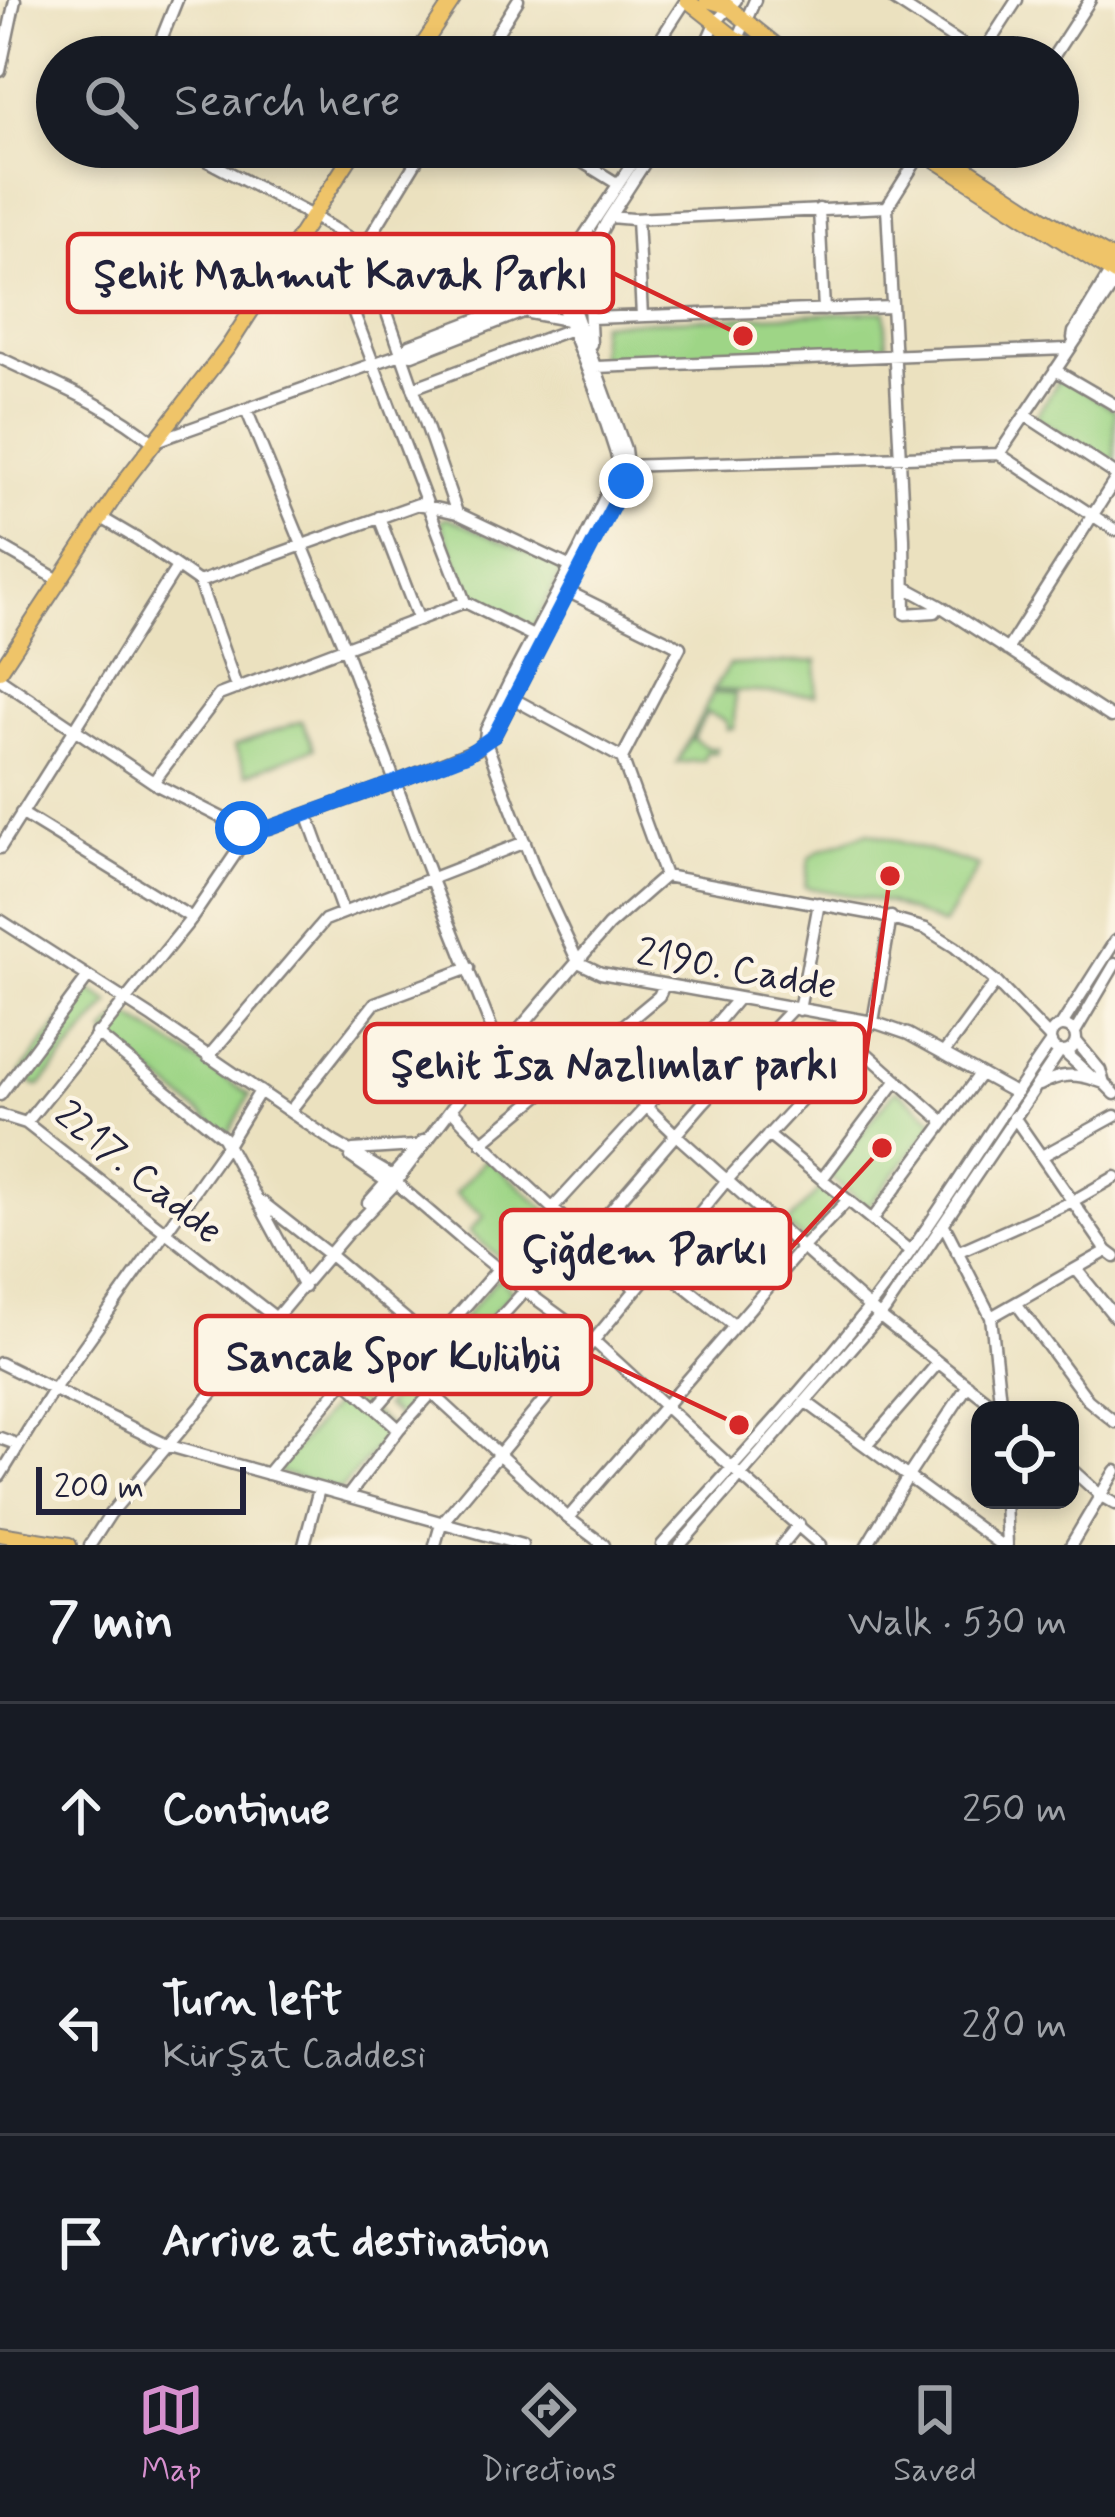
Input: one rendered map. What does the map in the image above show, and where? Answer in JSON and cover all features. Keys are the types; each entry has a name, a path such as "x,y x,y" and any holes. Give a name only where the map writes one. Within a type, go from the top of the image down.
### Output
{"main road":[{"path":"429,36 453,0"},
{"path":"686,0 732,36"},
{"path":"707,0 732,3 765,36"},
{"path":"0,675 100,517 228,346 343,168"},
{"path":"958,168 1042,218 1114,270"},
{"path":"0,1534 69,1545"}],"street":[{"path":"0,71 15,0"},
{"path":"162,36 177,0"},
{"path":"495,36 518,0"},
{"path":"663,36 686,0"},
{"path":"736,36 755,0"},
{"path":"894,0 948,36"},
{"path":"994,36 1017,0"},
{"path":"1067,36 1090,0"},
{"path":"709,36 732,3"},
{"path":"221,168 364,247 457,513"},
{"path":"364,247 412,168"},
{"path":"592,168 618,184"},
{"path":"0,358 93,402 153,442 401,354 410,345 520,303 557,278 629,168"},
{"path":"401,354 412,355 563,295 642,168"},
{"path":"911,168 886,207 905,614 933,612 940,606"},
{"path":"610,217 886,207"},
{"path":"819,209 824,310"},
{"path":"637,219 642,316"},
{"path":"295,243 337,272 465,602 533,636"},
{"path":"587,257 593,360"},
{"path":"999,454 1114,270"},
{"path":"0,675 74,731 200,809 242,828 268,828 396,782 468,754 494,736 626,481 625,449 557,278"},
{"path":"563,295 569,324 624,466 533,636 485,740 578,962"},
{"path":"590,318 892,307"},
{"path":"526,312 569,324"},
{"path":"413,388 569,324"},
{"path":"593,360 895,355 1070,345"},
{"path":"1055,370 1115,405"},
{"path":"246,409 501,1052"},
{"path":"1007,650 1115,477 1025,415"},
{"path":"624,466 999,454 1115,530"},
{"path":"199,582 411,505 457,513 571,567"},
{"path":"100,517 199,582 236,689"},
{"path":"379,517 418,618"},
{"path":"0,546 59,580"},
{"path":"0,848 177,567"},
{"path":"905,587 1114,717"},
{"path":"568,592 680,647 622,758"},
{"path":"154,781 219,695 465,602"},
{"path":"512,698 622,758 665,876"},
{"path":"21,813 192,918"},
{"path":"307,814 343,913"},
{"name":"2217. Cadde","path":"253,828 192,918 26,1123 276,1318 399,1429"},
{"path":"208,1057 325,920 525,842"},
{"path":"665,876 891,917 926,928 996,982 1115,1094"},
{"path":"90,1545 110,1514 608,926 665,876"},
{"path":"347,1496 399,1429 524,1290 583,1235 796,1009 819,903"},
{"path":"436,1545 441,1524 635,1290 727,1180 873,1022 891,917"},
{"path":"0,920 394,1182"},
{"path":"680,1545 944,1226 1032,1090 1115,941"},
{"name":"2190. Cadde","path":"578,962 601,973 873,1022 908,1034 1015,1094"},
{"path":"1057,1039 1072,1048 1115,964"},
{"path":"290,1111 380,1000 469,968"},
{"path":"0,1095 4,1079 88,977"},
{"path":"943,1054 996,982"},
{"path":"482,1143 659,996 664,985"},
{"path":"554,1207 738,998"},
{"path":"662,1545 806,1402 875,1311 1015,1094 1069,1027 1100,1078"},
{"path":"96,1033 217,1131 304,1287"},
{"path":"855,1042 944,1122"},
{"path":"592,1054 875,1311 988,1401"},
{"path":"1032,1090 1057,1076 1100,1078 1115,1070"},
{"path":"872,1220 980,1074"},
{"path":"822,1179 898,1081"},
{"path":"0,1476 53,1390 227,1145 260,1091"},
{"path":"451,1109 635,1290"},
{"path":"0,1115 26,1123"},
{"path":"1042,1156 1115,1115"},
{"path":"991,1317 1111,1254 1014,1117"},
{"path":"394,1182 415,1146 433,1133"},
{"path":"768,1135 910,1251"},
{"path":"336,1143 394,1182 524,1290 594,1341 820,1545"},
{"path":"350,1150 415,1146"},
{"path":"957,1252 1112,1182"},
{"path":"258,1199 459,1364"},
{"path":"568,1518 848,1200"},
{"path":"944,1226 991,1317 999,1401"},
{"path":"658,1264 735,1326"},
{"path":"376,1407 498,1269"},
{"path":"1076,1269 1115,1317"},
{"path":"1016,1303 1088,1400 1115,1422"},
{"path":"0,1363 169,1446 522,1545"},
{"path":"866,1446 938,1363"},
{"path":"267,1474 346,1379"},
{"path":"867,1545 968,1385"},
{"path":"432,1393 568,1518 604,1545"},
{"path":"806,1402 1000,1544 1004,1509"},
{"path":"0,1438 19,1444"},
{"path":"1071,1545 1115,1471"},
{"path":"1079,1476 1115,1504"},
{"path":"304,1545 319,1489"},
{"path":"782,1545 799,1524"}],"green space":[{"path":"885,311 887,349 617,361 599,356 600,323"},
{"path":"1061,377 1115,410 1115,465 1035,417"},
{"path":"446,517 564,568 533,628 470,595 440,521"},
{"path":"817,661 816,695 713,690 729,665"},
{"path":"713,693 735,694 734,728 727,729 726,721 707,713 693,739 717,748 716,753 706,752 704,760 677,763"},
{"path":"302,721 314,748 247,774 234,746"},
{"path":"868,832 979,866 943,925 890,903 805,887 809,859 818,851"},
{"path":"87,988 110,1003 40,1086 35,1086 20,1073"},
{"path":"124,1013 250,1095 229,1133 107,1036 105,1032"},
{"path":"896,1089 936,1121 868,1207 828,1176"},
{"path":"487,1158 572,1232 526,1280 469,1232 484,1216 455,1193"},
{"path":"821,1188 840,1203 805,1241 786,1225"},
{"path":"498,1278 511,1293 456,1356 441,1343"},
{"path":"435,1350 451,1362 401,1419 385,1406"},
{"path":"347,1390 391,1432 340,1490 278,1472 278,1468"}],"place":[{"name":"Şehit Mahmut Kavak Parkı","path":"743,336"},
{"name":"Şehit İsa Nazlımlar parkı","path":"890,876"},
{"name":"Çiğdem Parkı","path":"882,1148"},
{"name":"Sancak Spor Kulübü","path":"739,1425"}],"route":[{"path":"242,828 268,828 396,782 468,754 494,736 626,481"}]}
